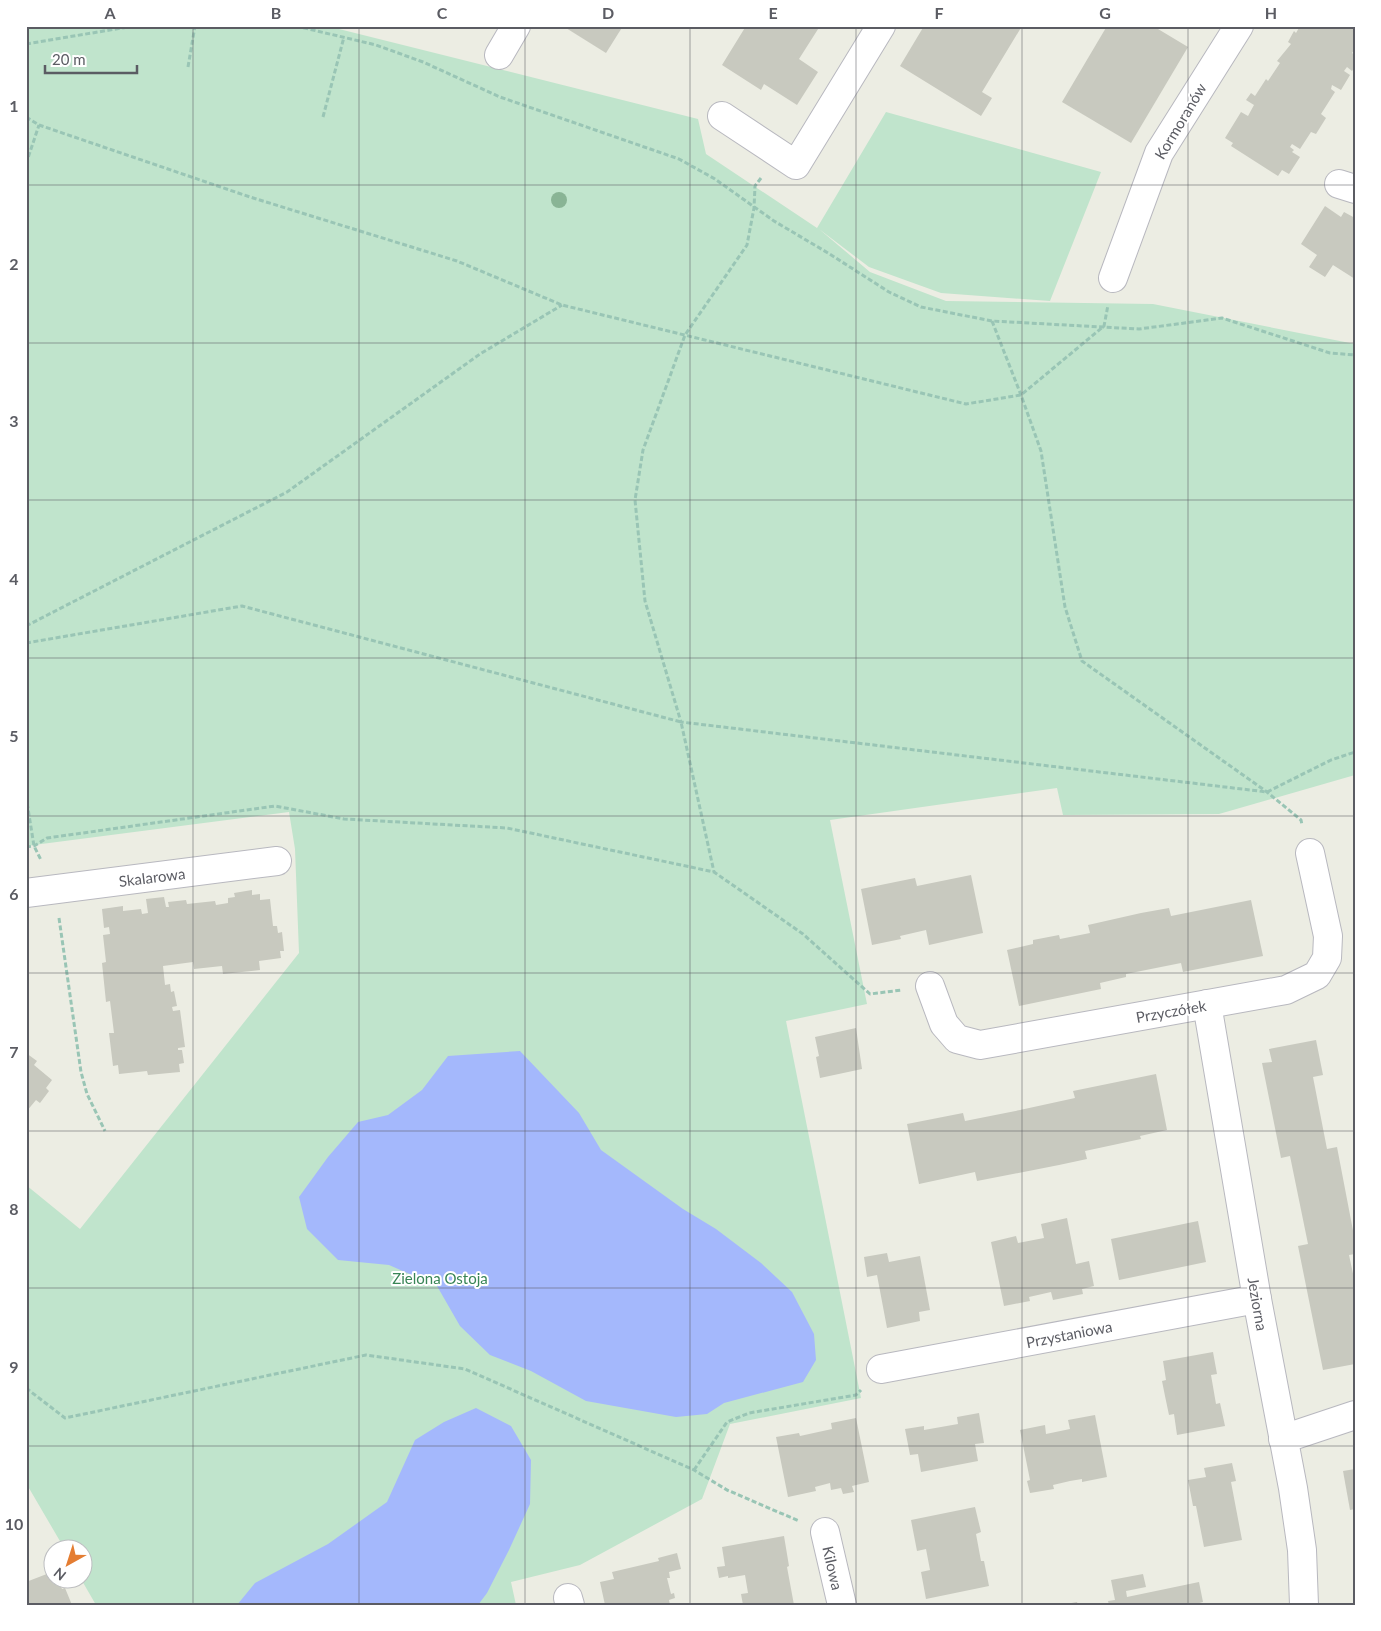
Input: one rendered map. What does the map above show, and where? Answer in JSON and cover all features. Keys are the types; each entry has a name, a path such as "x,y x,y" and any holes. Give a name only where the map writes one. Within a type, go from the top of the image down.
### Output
{"street":[{"path":"499,55 516,26"},
{"path":"722,116 778,155 796,165 880,26"},
{"name":"Kormoranów","path":"1113,278 1159,153 1239,26"},
{"name":"Przyczółek","path":"930,986 944,1024 957,1039 980,1045 1286,990 1317,975 1327,958 1328,936 1310,853"},
{"name":"Skalarowa","path":"26,893 277,862"},
{"name":"Jeziorna","path":"1208,1004 1257,1299 1302,1550 1304,1605"},
{"name":"Przystaniowa","path":"881,1370 1257,1299"},
{"path":"1282,1439 1355,1415"},
{"name":"Kilowa","path":"825,1532 842,1605"}],"path":[{"path":"26,44 134,26"},
{"path":"188,67 195,26"},
{"path":"296,26 376,45 423,62 500,97 679,159 715,179 754,208 889,292 921,307 992,320 1139,329 1222,318 1330,353 1355,355"},
{"path":"324,116 344,37"},
{"path":"26,117 39,125 250,197 457,261 562,305 966,404 1021,395 1104,326 1113,278"},
{"path":"26,164 39,125"},
{"path":"714,872 681,722 645,601 635,500 643,450 685,335 747,245 754,208 755,186 778,155"},
{"path":"26,626 286,492 480,354 562,305"},
{"path":"992,320 1041,451 1065,607 1082,661 1266,792 1301,820 1310,853"},
{"path":"26,643 242,606 681,722 1266,792 1331,760 1355,752"},
{"path":"26,796 34,846 54,890 81,1072 87,1094 105,1131"},
{"path":"26,847 34,846 48,838 275,806 344,819 507,828 714,872 803,934 870,994 930,986"},
{"path":"26,1388 65,1418 366,1355 465,1369 694,1470 727,1490 825,1532"},
{"path":"694,1470 726,1422 749,1413 856,1395 881,1370"}],"green space":[{"name":"Zielona Ostoja","path":"26,26 327,26 698,119 706,154 817,228 886,112 1101,172 1050,301 941,293 869,267 819,229 870,272 946,301 1153,304 1355,344 1355,775 1219,814 1063,815 1057,788 830,820 867,1004 786,1021 861,1398 730,1424 702,1499 580,1565 511,1582 516,1605 96,1605 86,1588 92,1588 92,1538 58,1538 26,1483 26,1185 80,1229 299,953 295,849 289,812 26,846"}],"water":[{"path":"520,1051 579,1113 601,1150 683,1209 716,1229 761,1263 792,1292 814,1334 816,1360 803,1382 724,1403 707,1414 676,1417 586,1401 531,1371 490,1355 460,1326 437,1286 389,1265 338,1260 307,1229 299,1197 328,1157 358,1122 388,1115 422,1090 448,1056"},
{"path":"476,1408 511,1426 531,1460 530,1504 487,1593 478,1605 237,1605 255,1583 328,1544 387,1502 415,1440 444,1422"}],"building":[{"path":"568,26 623,26 606,53 566,28"},
{"path":"746,26 820,26 799,59 818,72 797,105 764,84 761,90 722,65"},
{"path":"924,26 1022,26 982,92 992,98 981,116 900,66"},
{"path":"1107,26 1153,26 1188,47 1131,143 1062,102"},
{"path":"1300,26 1355,26 1355,49 1352,53 1355,55 1355,67 1352,71 1347,67 1344,71 1350,75 1341,90 1332,85 1331,89 1335,92 1321,114 1326,118 1316,134 1311,132 1300,149 1292,144 1290,147 1294,150 1292,152 1300,157 1289,174 1282,170 1278,176 1231,146 1233,143 1225,138 1241,112 1248,116 1254,105 1246,100 1251,93 1255,96 1266,79 1268,81 1280,63 1277,61 1291,44 1288,42 1294,31 1296,33"},
{"path":"1325,206 1341,217 1344,212 1355,218 1355,279 1333,265 1325,277 1309,267 1317,255 1301,244"},
{"path":"971,875 983,933 929,945 926,930 900,936 901,939 872,945 861,889 915,878 917,886"},
{"path":"252,890 252,895 260,894 260,900 270,899 273,926 277,926 278,933 282,932 284,951 280,951 281,958 259,961 260,970 223,974 222,966 194,969 193,962 163,966 165,985 170,984 171,992 174,991 177,1006 172,1007 173,1011 180,1010 185,1047 178,1048 178,1050 182,1050 184,1063 179,1064 180,1072 148,1075 147,1071 119,1074 118,1065 113,1066 109,1033 114,1033 110,1001 106,1002 102,963 106,962 103,935 110,934 109,927 104,928 102,909 123,906 123,911 141,909 142,914 148,913 146,899 164,897 166,907 169,907 168,902 186,900 187,904 215,901 216,905 228,903 228,898 235,897 234,893"},
{"path":"1251,900 1263,956 1183,972 1181,963 1126,974 1126,977 1100,983 1101,989 1019,1006 1007,950 1033,944 1033,940 1059,935 1060,939 1090,933 1088,925 1141,913 1169,908 1171,916"},
{"path":"856,1028 862,1069 820,1078 816,1057 819,1056 815,1037"},
{"path":"1316,1040 1323,1075 1313,1077 1327,1149 1337,1147 1355,1241 1355,1254 1349,1255 1355,1283 1355,1364 1323,1370 1298,1246 1308,1244 1290,1156 1281,1158 1262,1063 1272,1062 1269,1049"},
{"path":"26,1053 37,1061 34,1065 52,1080 46,1088 49,1091 40,1103 36,1100 26,1112"},
{"path":"1156,1074 1167,1130 1140,1136 1141,1139 1085,1151 1087,1159 977,1181 975,1172 919,1184 907,1124 963,1113 965,1121 1020,1110 1075,1098 1073,1091"},
{"path":"1067,1218 1076,1264 1089,1261 1094,1286 1082,1289 1083,1294 1053,1300 1051,1292 1029,1297 1030,1301 1004,1306 991,1242 1016,1236 1018,1243 1044,1238 1041,1224"},
{"path":"1198,1221 1206,1262 1119,1280 1111,1239"},
{"path":"887,1253 889,1262 920,1256 930,1310 919,1312 920,1321 887,1328 877,1275 867,1277 864,1257"},
{"path":"1213,1352 1217,1374 1211,1375 1216,1404 1220,1403 1225,1426 1177,1435 1174,1414 1169,1415 1162,1381 1166,1380 1163,1361"},
{"path":"979,1413 984,1443 975,1444 978,1461 921,1472 918,1454 910,1455 905,1429 924,1426 924,1430 958,1424 957,1417"},
{"path":"1095,1415 1107,1477 1082,1482 1082,1479 1070,1481 1053,1485 1054,1489 1030,1493 1027,1481 1030,1480 1020,1430 1045,1425 1046,1434 1070,1429 1068,1420"},
{"path":"856,1418 869,1482 852,1486 854,1492 843,1494 841,1488 831,1490 830,1483 815,1487 816,1491 788,1497 776,1437 799,1433 800,1436 832,1429 831,1423"},
{"path":"1232,1463 1236,1481 1231,1482 1242,1540 1204,1547 1196,1506 1193,1506 1188,1480 1206,1477 1204,1468"},
{"path":"1355,1469 1355,1509 1350,1510 1343,1471"},
{"path":"975,1507 981,1532 976,1534 981,1561 984,1561 989,1586 926,1599 921,1572 930,1570 926,1549 917,1551 911,1520"},
{"path":"784,1536 794,1605 743,1605 741,1594 748,1593 745,1575 719,1578 717,1567 725,1566 722,1547"},
{"path":"677,1553 681,1569 669,1572 670,1578 667,1578 671,1594 674,1593 675,1598 669,1600 670,1605 605,1605 600,1582 614,1579 612,1572 659,1561 658,1558"},
{"path":"1143,1574 1146,1587 1126,1591 1127,1597 1199,1582 1203,1602 1192,1605 1109,1605 1108,1601 1115,1600 1111,1580"},
{"path":"42,1576 42,1588 65,1588 72,1605 26,1605 26,1582"},
{"path":"1077,1602 1078,1605 1066,1605 1066,1604"}]}
